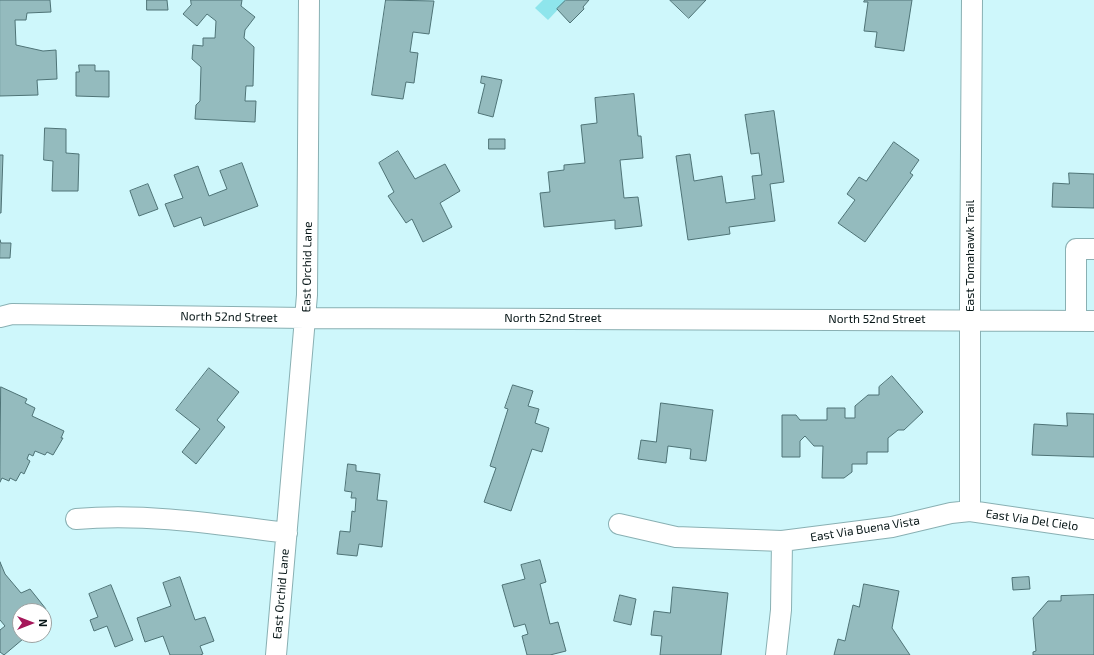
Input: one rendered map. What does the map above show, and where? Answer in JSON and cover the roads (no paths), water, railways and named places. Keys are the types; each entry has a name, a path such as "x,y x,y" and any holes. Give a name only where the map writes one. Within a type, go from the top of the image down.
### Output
{"street":[{"name":"East Orchid Lane","path":"276,655 308,276 309,0"},
{"name":"East Tomahawk Trail","path":"970,511 972,0"},
{"path":"1085,321 1076,249 1094,249"},
{"name":"North 52nd Street","path":"4,314 305,318 1085,321"},
{"name":"East Via Del Cielo","path":"970,511 1094,529"},
{"name":"East Via Buena Vista","path":"619,524 676,537 782,541 892,527 951,513 970,511"},
{"name":"East Orchid Lane","path":"76,519 113,516 179,519 286,533"},
{"path":"776,655 781,610 782,541"}],"water":[{"path":"543,0 567,0 548,20 535,8"}]}
